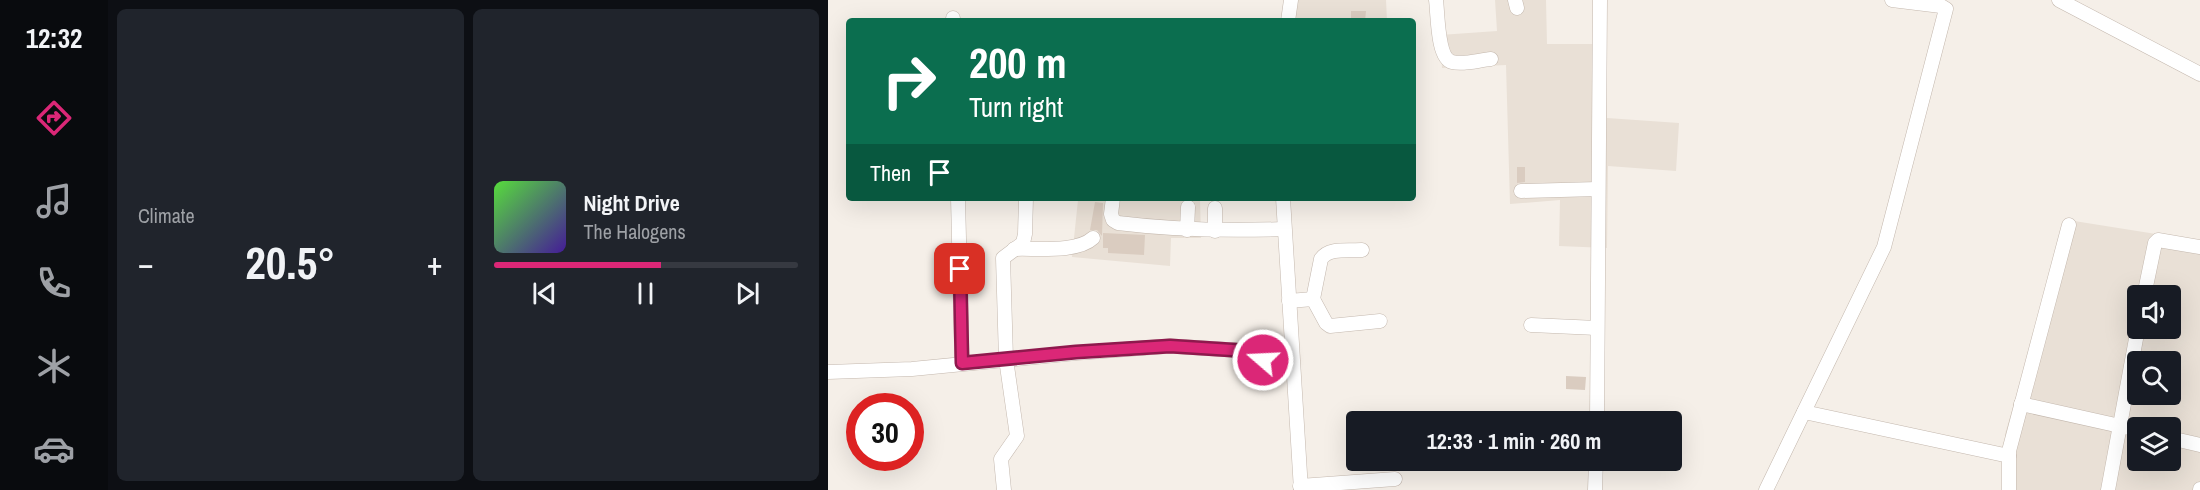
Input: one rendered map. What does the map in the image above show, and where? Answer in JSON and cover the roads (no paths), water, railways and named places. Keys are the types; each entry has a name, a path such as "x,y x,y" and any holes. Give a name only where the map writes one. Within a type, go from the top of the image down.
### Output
{"street":[{"path":"1288,18 1291,0"},
{"path":"1437,0 1440,41 1445,57 1450,62 1491,59"},
{"path":"1597,411 1600,0"},
{"path":"1766,490 1884,247 1948,5 1892,0"},
{"path":"2059,0 2200,74"},
{"path":"1521,191 1598,189"},
{"path":"958,201 962,363"},
{"path":"1004,490 1001,459 1017,436 1006,359 1003,258 1023,243 1026,201"},
{"path":"1113,201 1113,220 1118,223 1187,230 1284,230"},
{"path":"1283,201 1301,488 1395,479"},
{"path":"1187,230 1188,207"},
{"path":"1215,208 1215,231"},
{"path":"2009,490 2009,456 2069,225"},
{"path":"1014,249 1075,247 1088,244 1094,238"},
{"path":"2147,285 2155,243 2158,240 2200,247"},
{"path":"1362,250 1324,254 1313,299 1330,326 1380,321"},
{"path":"1289,301 1313,299"},
{"path":"1531,324 1597,328"},
{"path":"2108,490 2136,339"},
{"path":"828,372 912,369 1170,346 1248,351 1278,369 1293,369"},
{"path":"2021,405 2127,427"},
{"path":"1804,412 2009,456"},
{"path":"2181,441 2200,445"},
{"path":"1595,490 1596,471"}]}
